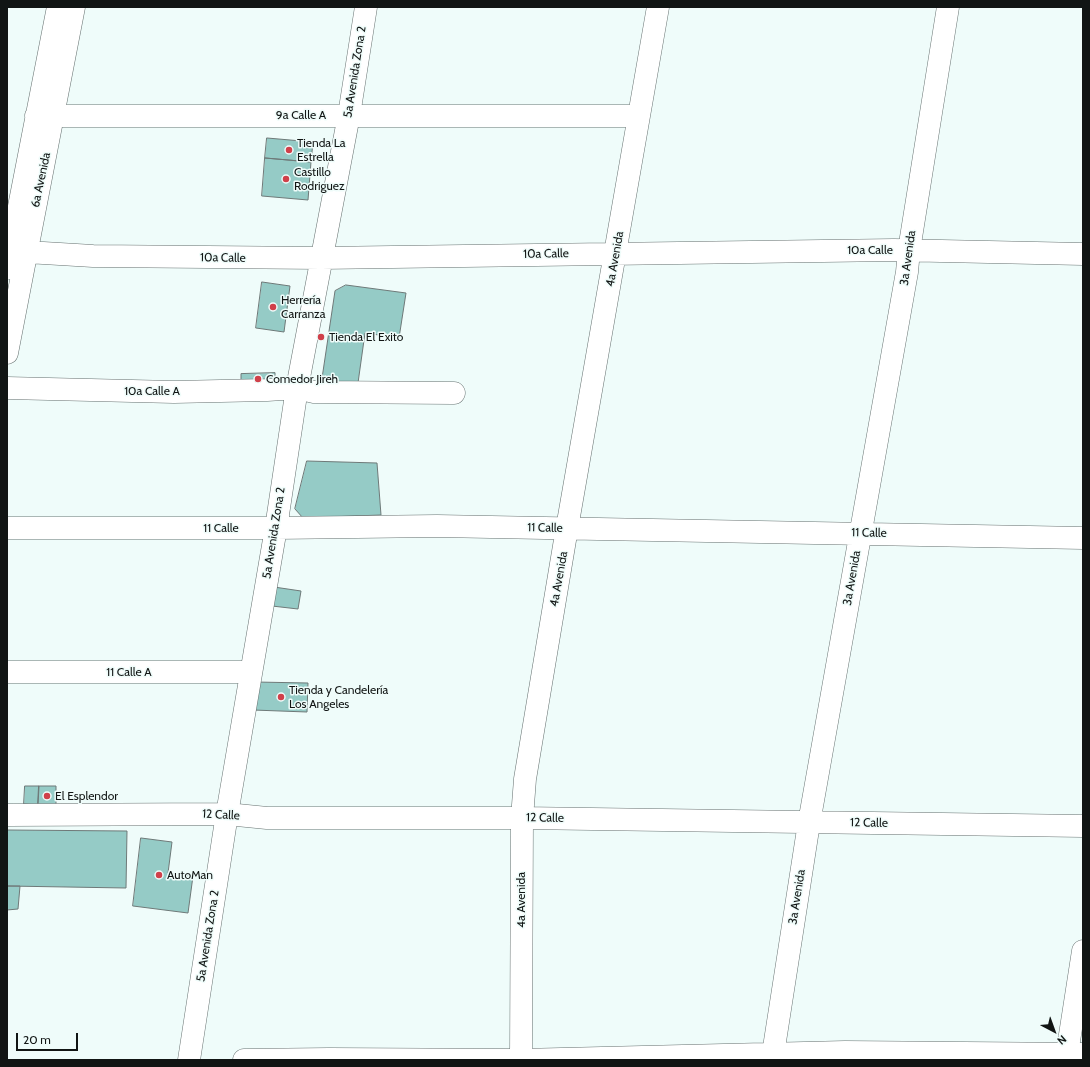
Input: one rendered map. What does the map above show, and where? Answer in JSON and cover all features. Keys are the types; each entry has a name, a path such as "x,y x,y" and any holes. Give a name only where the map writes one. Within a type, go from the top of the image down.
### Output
{"street":[{"name":"6a Avenida","path":"45,116 58,7"},
{"name":"6a Avenida","path":"7,353 14,257 45,116 74,7"},
{"name":"5a Avenida Zona 2","path":"189,1060 227,814 250,672 276,528 297,388 349,115 366,7"},
{"name":"4a Avenida","path":"521,1060 522,818 531,738 658,7"},
{"name":"3a Avenida","path":"773,1054 809,823 905,280 948,7"},
{"name":"9a Calle A","path":"45,116 638,116"},
{"name":"10a Calle","path":"14,257 93,256 321,258 909,250 1083,254"},
{"name":"10a Calle A","path":"7,388 174,392 297,388 314,392 454,393"},
{"name":"11 Calle","path":"7,528 276,528 437,526 1083,538"},
{"name":"11 Calle A","path":"7,672 250,672"},
{"name":"12 Calle","path":"7,815 227,814 268,818 522,818 1083,826"},
{"path":"244,1060 642,1059 773,1054 888,1052 1075,1054 1083,951"}],"building":[{"name":"Tienda La Estrella","path":"267,138 313,142 311,162 265,158"},
{"name":"Castillo Rodriguez","path":"265,158 311,162 308,200 262,196"},
{"name":"Herrería Carranza","path":"262,282 290,286 284,332 256,328"},
{"path":"346,285 406,293 399,338 365,333 357,390 321,385 335,291"},
{"name":"Comedor Jireh","path":"275,373 275,385 241,386 241,374"},
{"path":"307,461 377,463 381,515 303,518 295,509"},
{"path":"274,587 301,591 298,609 272,606"},
{"name":"Tienda y Candelería Los Angeles","path":"255,682 308,683 307,712 253,710"},
{"path":"25,786 39,786 38,805 24,804"},
{"name":"El Esplendor","path":"39,786 56,786 56,805 38,805"},
{"path":"7,830 127,831 126,888 7,886"},
{"name":"AutoMan","path":"141,838 172,842 168,873 193,876 188,913 133,906"},
{"path":"7,886 20,886 18,909 7,910"}],"place":[{"name":"Tienda La Estrella","path":"289,150"},
{"name":"Castillo Rodriguez","path":"286,179"},
{"name":"Herrería Carranza","path":"273,307"},
{"name":"Tienda El Exito","path":"321,337"},
{"name":"Comedor Jireh","path":"258,379"},
{"name":"Tienda y Candelería Los Angeles","path":"281,697"},
{"name":"El Esplendor","path":"47,796"},
{"name":"AutoMan","path":"159,875"}]}
